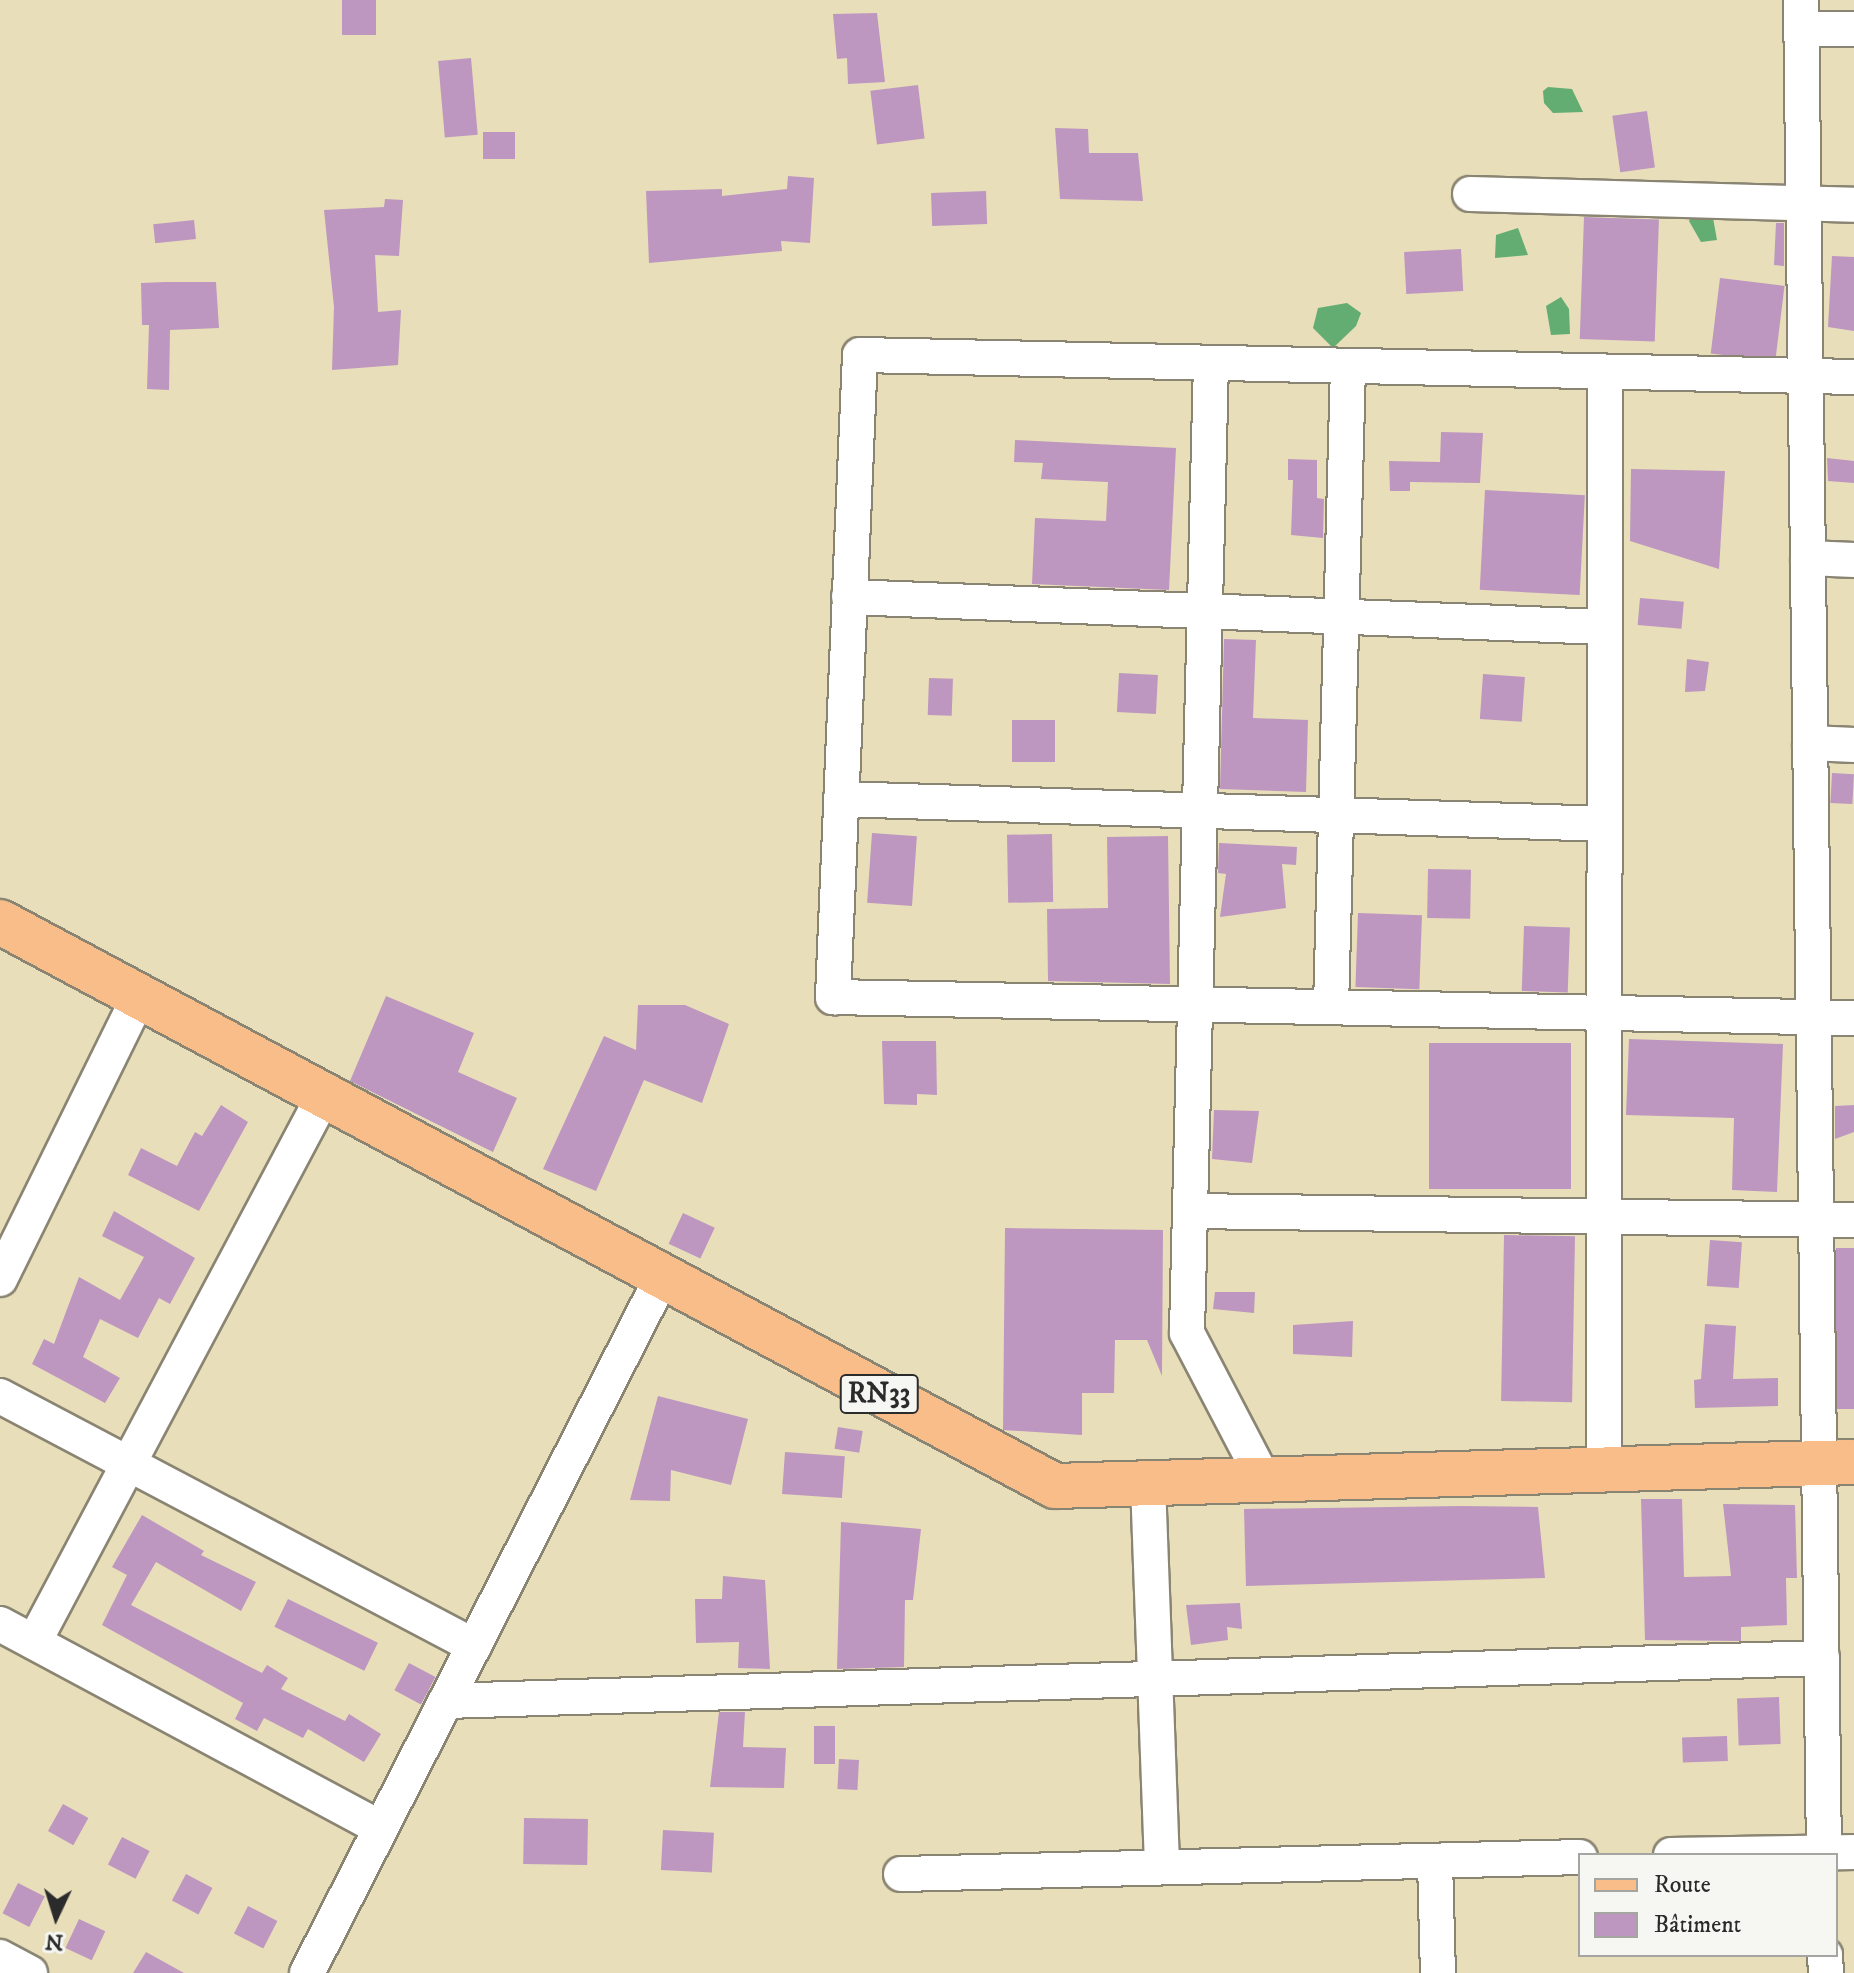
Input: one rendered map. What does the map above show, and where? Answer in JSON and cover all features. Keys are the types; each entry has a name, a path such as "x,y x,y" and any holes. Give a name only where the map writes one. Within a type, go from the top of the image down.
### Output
{"main road":[{"name":"RN33","path":"0,922 661,1279 1055,1486 1837,1462"}],"street":[{"path":"1834,1853 1822,1658 1837,1462 1816,1219 1801,14 1854,29"},
{"path":"1470,194 1854,205"},
{"path":"1854,377 860,355 833,997 1854,1018"},
{"path":"1211,363 1187,1333 1264,1480"},
{"path":"1331,1007 1348,366"},
{"path":"1604,1470 1605,372"},
{"path":"1808,558 1854,560"},
{"path":"849,597 1604,627"},
{"path":"1810,743 1854,745"},
{"path":"841,799 1605,824"},
{"path":"0,1279 139,997"},
{"path":"34,1642 323,1097"},
{"path":"1190,1211 1854,1220"},
{"path":"307,1973 661,1279"},
{"path":"0,1396 474,1646"},
{"path":"1148,1483 1162,1867"},
{"path":"0,1624 381,1828"},
{"path":"446,1701 1822,1658"},
{"path":"901,1874 1578,1857"},
{"path":"1435,1861 1438,1973"},
{"path":"0,1957 30,1973"}],"green space":[{"path":"1548,87 1572,89 1583,112 1553,113 1544,103 1543,91"},
{"path":"1696,206 1711,207 1717,240 1701,242 1689,221"},
{"path":"1518,228 1528,255 1495,258 1496,235"},
{"path":"1561,297 1569,309 1570,334 1551,335 1546,306"},
{"path":"1347,303 1361,313 1356,326 1333,348 1313,328 1318,308"}],"building":[{"path":"342,0 376,0 376,35 342,35"},
{"path":"877,13 885,82 848,84 847,58 837,59 833,14"},
{"path":"471,58 478,135 445,138 438,61"},
{"path":"918,85 925,139 877,144 870,91"},
{"path":"1647,111 1655,167 1620,172 1612,116"},
{"path":"1055,128 1088,129 1089,153 1138,153 1143,201 1060,199"},
{"path":"483,132 515,132 515,159 483,159"},
{"path":"788,176 814,178 810,243 781,241 782,251 649,263 646,191 722,189 722,196 787,189"},
{"path":"986,191 987,224 932,226 931,193"},
{"path":"385,199 403,200 399,256 375,255 378,312 401,310 398,365 332,370 334,307 324,210 384,207"},
{"path":"1584,217 1659,220 1655,342 1580,339"},
{"path":"194,220 196,239 155,243 153,224"},
{"path":"1776,223 1784,223 1784,266 1774,265"},
{"path":"1461,249 1463,291 1406,294 1404,252"},
{"path":"1832,256 1854,257 1854,331 1828,327"},
{"path":"1720,278 1785,286 1775,361 1711,353"},
{"path":"216,282 219,328 170,330 169,390 147,389 149,325 142,325 141,283"},
{"path":"1441,432 1483,433 1480,483 1410,482 1410,491 1390,491 1389,461 1440,462"},
{"path":"1015,440 1176,448 1169,590 1032,584 1035,518 1106,521 1108,482 1041,479 1043,463 1014,462"},
{"path":"1827,458 1854,461 1854,483 1828,481"},
{"path":"1288,459 1317,460 1317,498 1324,499 1323,538 1291,535 1293,480 1288,480"},
{"path":"1631,469 1725,471 1719,569 1630,541"},
{"path":"1485,490 1585,495 1580,595 1480,590"},
{"path":"1640,598 1684,602 1681,629 1638,625"},
{"path":"1224,639 1256,640 1253,718 1308,720 1306,792 1220,789"},
{"path":"1687,659 1709,662 1705,691 1685,692"},
{"path":"1119,673 1158,675 1156,714 1117,712"},
{"path":"1483,674 1525,677 1522,722 1480,719"},
{"path":"929,678 953,679 952,716 928,715"},
{"path":"1012,720 1055,720 1055,762 1012,762"},
{"path":"1832,773 1854,774 1852,804 1830,803"},
{"path":"872,833 917,836 912,906 867,903"},
{"path":"1052,834 1053,902 1008,903 1007,835"},
{"path":"1168,836 1170,984 1048,981 1047,909 1108,908 1107,837"},
{"path":"1219,843 1297,847 1296,865 1282,864 1286,908 1220,917 1226,874 1218,873"},
{"path":"1428,869 1471,870 1470,919 1427,918"},
{"path":"1358,913 1422,915 1419,989 1355,987"},
{"path":"1524,926 1570,928 1568,993 1522,991"},
{"path":"386,996 474,1033 458,1072 517,1098 493,1152 350,1081"},
{"path":"638,1005 685,1005 729,1024 702,1103 644,1080 596,1191 543,1169 604,1036 636,1050"},
{"path":"1629,1039 1783,1044 1777,1192 1732,1190 1734,1118 1626,1115"},
{"path":"882,1041 936,1041 937,1095 917,1094 917,1105 884,1104"},
{"path":"1429,1043 1571,1043 1571,1189 1429,1189"},
{"path":"221,1105 248,1122 199,1211 128,1175 141,1148 177,1166 195,1132 202,1136"},
{"path":"1854,1105 1854,1132 1835,1139 1835,1106"},
{"path":"1214,1110 1259,1111 1252,1163 1212,1159"},
{"path":"114,1211 195,1258 170,1304 159,1298 138,1338 100,1319 83,1357 120,1378 105,1403 32,1364 44,1339 54,1344 79,1277 120,1300 144,1257 102,1236"},
{"path":"683,1213 715,1228 700,1259 669,1244"},
{"path":"1005,1228 1163,1230 1162,1376 1147,1340 1115,1340 1114,1393 1082,1393 1082,1435 1003,1430"},
{"path":"1504,1235 1575,1236 1572,1402 1501,1401"},
{"path":"1710,1240 1742,1242 1739,1288 1707,1286"},
{"path":"1836,1248 1854,1248 1854,1409 1836,1409"},
{"path":"1215,1292 1255,1292 1254,1313 1213,1309"},
{"path":"1353,1321 1352,1357 1293,1354 1293,1325"},
{"path":"1705,1324 1736,1326 1733,1379 1778,1378 1778,1406 1695,1408 1694,1380 1701,1379"},
{"path":"658,1396 748,1419 731,1485 671,1470 670,1501 630,1500"},
{"path":"838,1427 863,1431 859,1453 835,1449"},
{"path":"785,1452 845,1456 842,1498 782,1494"},
{"path":"1641,1499 1682,1499 1684,1577 1731,1576 1723,1504 1795,1505 1797,1578 1786,1578 1787,1625 1741,1627 1741,1641 1645,1640"},
{"path":"1538,1507 1545,1578 1246,1586 1244,1509"},
{"path":"142,1515 204,1551 201,1555 256,1582 241,1611 156,1562 131,1605 262,1673 267,1665 288,1678 281,1689 345,1721 349,1714 381,1734 364,1762 308,1729 303,1738 264,1718 257,1731 235,1719 243,1703 102,1625 127,1575 112,1567"},
{"path":"841,1522 921,1529 913,1600 905,1600 904,1667 837,1669"},
{"path":"723,1576 765,1580 770,1669 738,1668 739,1642 696,1643 695,1599 722,1599"},
{"path":"288,1599 378,1643 364,1671 274,1627"},
{"path":"1240,1603 1242,1629 1227,1627 1228,1640 1191,1645 1186,1605"},
{"path":"409,1663 435,1677 421,1704 394,1690"},
{"path":"1779,1697 1781,1744 1739,1745 1737,1698"},
{"path":"719,1712 745,1712 743,1747 786,1748 784,1788 710,1787"},
{"path":"814,1726 835,1726 835,1764 814,1764"},
{"path":"1727,1736 1728,1761 1683,1763 1682,1738"},
{"path":"839,1759 859,1760 857,1790 837,1789"},
{"path":"63,1804 88,1818 73,1845 48,1831"},
{"path":"524,1818 588,1819 587,1865 523,1864"},
{"path":"663,1830 714,1833 712,1873 661,1870"},
{"path":"122,1837 150,1851 136,1879 108,1865"},
{"path":"186,1874 212,1888 198,1915 172,1900"},
{"path":"18,1883 45,1897 29,1927 3,1913"},
{"path":"248,1906 277,1921 263,1949 234,1934"},
{"path":"79,1919 105,1931 92,1960 65,1948"},
{"path":"146,1952 184,1973 133,1973"}]}
